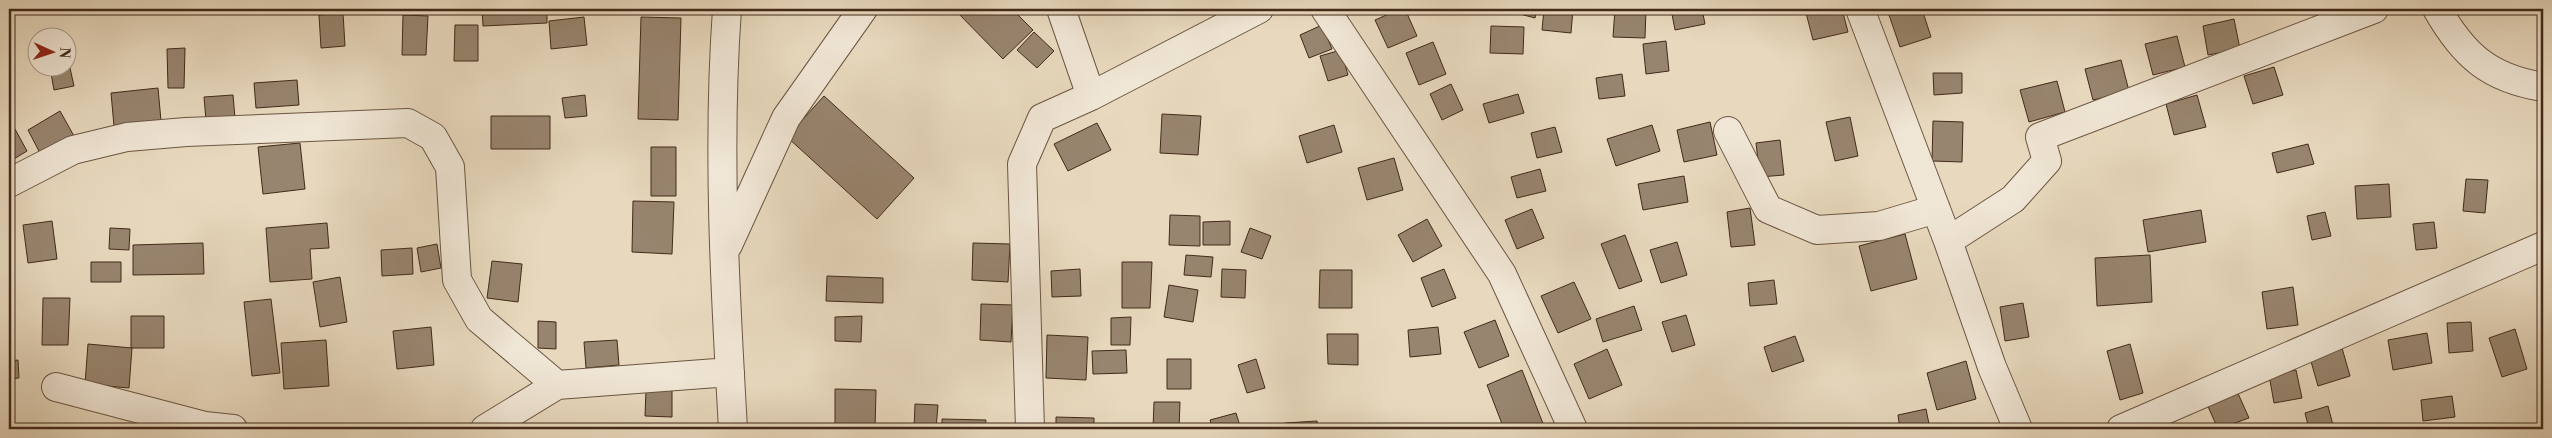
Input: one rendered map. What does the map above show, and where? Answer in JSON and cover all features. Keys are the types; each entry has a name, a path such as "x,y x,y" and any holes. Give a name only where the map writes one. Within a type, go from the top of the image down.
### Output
{"street":[{"path":"727,9 725,44 724,253 733,429"},
{"path":"724,253 786,118 863,9"},
{"path":"1061,9 1091,96"},
{"path":"1030,429 1022,164 1042,118 1091,96 1259,9"},
{"path":"1325,9 1502,274 1573,429"},
{"path":"1860,9 1948,241 1992,367 2018,429"},
{"path":"1948,241 2013,199 2047,161 2040,137 2374,9"},
{"path":"2437,9 2452,34 2484,67 2522,83 2543,87"},
{"path":"9,183 73,150 127,137 186,132 408,123 433,137 450,167 457,280 480,319 557,385"},
{"path":"1728,131 1768,209 1817,230 1879,226 1936,209"},
{"path":"2121,429 2543,246"},
{"path":"485,429 557,385 730,372"},
{"path":"56,387 205,426 234,429"}],"building":[{"path":"482,9 547,9 547,23 483,26"},
{"path":"954,9 1012,9 1033,30 1003,59"},
{"path":"1400,9 1405,9 1417,36 1388,48 1375,20"},
{"path":"1518,9 1537,9 1535,18 1516,13"},
{"path":"1544,9 1573,9 1571,33 1542,30"},
{"path":"1615,9 1646,9 1645,38 1613,37"},
{"path":"1671,9 1702,9 1705,24 1675,30"},
{"path":"1805,9 1842,9 1848,32 1813,40"},
{"path":"1899,9 1922,9 1931,37 1900,47 1888,12"},
{"path":"2310,9 2333,9 2333,10 2311,14"},
{"path":"343,13 345,46 321,48 319,15"},
{"path":"403,15 428,16 426,55 402,55"},
{"path":"584,17 587,45 551,49 549,21"},
{"path":"641,17 681,18 678,120 638,119"},
{"path":"2234,19 2240,49 2208,55 2203,26"},
{"path":"455,25 478,25 478,61 454,61"},
{"path":"1322,25 1332,49 1309,58 1300,35"},
{"path":"1491,26 1524,27 1523,54 1490,53"},
{"path":"1034,32 1054,51 1037,68 1017,50"},
{"path":"2177,36 2185,67 2153,75 2145,44"},
{"path":"1666,41 1669,71 1646,74 1643,44"},
{"path":"1433,42 1446,74 1419,85 1406,53"},
{"path":"185,48 184,88 168,88 167,49"},
{"path":"1341,50 1348,75 1328,81 1320,56"},
{"path":"2121,60 2129,91 2093,100 2085,69"},
{"path":"2274,67 2283,95 2253,104 2244,76"},
{"path":"1933,73 1962,73 1962,93 1934,95"},
{"path":"1622,74 1625,96 1599,99 1596,78"},
{"path":"52,78 72,78 74,86 54,90"},
{"path":"297,80 299,105 256,108 254,83"},
{"path":"2057,81 2065,112 2029,122 2020,90"},
{"path":"1451,84 1463,110 1442,120 1430,94"},
{"path":"158,88 161,121 114,126 111,93"},
{"path":"1518,94 1524,113 1489,123 1483,104"},
{"path":"233,95 235,118 206,120 204,97"},
{"path":"585,95 587,116 565,118 562,98"},
{"path":"2197,95 2206,127 2174,135 2166,104"},
{"path":"824,96 914,178 877,219 787,137"},
{"path":"60,111 74,136 41,155 28,130"},
{"path":"1162,114 1201,116 1198,155 1160,153"},
{"path":"491,116 550,116 550,149 491,149"},
{"path":"1850,117 1858,156 1835,161 1826,122"},
{"path":"1933,121 1963,122 1962,162 1932,161"},
{"path":"1710,122 1717,155 1684,162 1677,130"},
{"path":"1097,123 1111,150 1068,171 1054,144"},
{"path":"1334,125 1342,152 1307,163 1299,136"},
{"path":"1652,125 1660,151 1616,166 1607,139"},
{"path":"1555,127 1562,152 1537,158 1531,133"},
{"path":"15,129 27,151 9,162 9,132"},
{"path":"1780,140 1784,175 1760,177 1756,143"},
{"path":"300,143 305,189 263,194 258,147"},
{"path":"2308,144 2314,164 2277,173 2272,153"},
{"path":"651,147 676,147 676,196 651,196"},
{"path":"1394,158 1403,190 1367,200 1358,168"},
{"path":"1540,169 1546,191 1517,198 1511,177"},
{"path":"1684,176 1688,202 1643,210 1638,184"},
{"path":"2466,179 2488,180 2485,213 2463,211"},
{"path":"2389,184 2391,217 2357,219 2355,186"},
{"path":"633,201 674,202 672,254 632,252"},
{"path":"1750,208 1755,245 1731,247 1727,212"},
{"path":"1532,209 1544,238 1517,249 1505,220"},
{"path":"2201,210 2206,242 2148,252 2143,220"},
{"path":"2325,212 2331,236 2312,240 2307,216"},
{"path":"1170,215 1200,216 1200,246 1169,245"},
{"path":"1427,219 1442,246 1413,262 1398,235"},
{"path":"52,221 57,259 28,263 23,225"},
{"path":"1230,221 1230,245 1203,245 1203,222"},
{"path":"2434,222 2437,248 2416,250 2413,224"},
{"path":"327,223 329,248 310,249 312,279 270,282 266,228"},
{"path":"110,228 130,229 129,250 109,249"},
{"path":"1250,228 1271,236 1262,259 1241,252"},
{"path":"1905,234 1917,279 1871,291 1859,246"},
{"path":"1625,235 1642,281 1619,289 1601,244"},
{"path":"1677,242 1687,275 1661,283 1650,250"},
{"path":"203,243 204,274 133,275 133,245"},
{"path":"973,243 1010,244 1008,282 972,280"},
{"path":"437,244 441,268 421,272 417,248"},
{"path":"412,248 413,274 382,276 381,250"},
{"path":"1186,255 1213,257 1211,277 1184,275"},
{"path":"2150,255 2152,302 2097,306 2095,258"},
{"path":"492,261 522,264 518,302 487,298"},
{"path":"91,262 121,262 121,282 91,282"},
{"path":"1122,262 1152,262 1150,308 1122,308"},
{"path":"1080,269 1081,296 1052,297 1051,271"},
{"path":"1222,269 1246,270 1245,298 1221,297"},
{"path":"1444,269 1456,298 1432,307 1421,278"},
{"path":"1320,270 1352,270 1352,308 1319,308"},
{"path":"827,276 883,278 883,303 826,301"},
{"path":"340,277 347,322 320,327 313,282"},
{"path":"1774,280 1777,304 1750,306 1748,283"},
{"path":"1574,282 1591,319 1558,333 1541,296"},
{"path":"1169,285 1198,290 1193,322 1164,317"},
{"path":"2293,287 2298,325 2267,329 2262,292"},
{"path":"43,298 70,298 68,345 42,345"},
{"path":"271,299 280,373 252,376 244,302"},
{"path":"2023,303 2029,337 2005,341 2000,307"},
{"path":"981,304 1013,305 1011,342 980,340"},
{"path":"1634,306 1642,330 1603,342 1596,319"},
{"path":"1686,315 1695,345 1672,352 1662,322"},
{"path":"131,316 164,316 164,348 131,348"},
{"path":"862,316 861,342 835,341 835,317"},
{"path":"1131,317 1130,345 1111,345 1111,318"},
{"path":"1495,320 1509,356 1479,368 1464,332"},
{"path":"538,321 556,322 556,349 538,348"},
{"path":"2471,322 2473,351 2449,353 2447,323"},
{"path":"431,327 434,365 397,369 393,331"},
{"path":"1438,327 1441,354 1410,357 1408,330"},
{"path":"2515,329 2527,369 2502,377 2489,338"},
{"path":"2427,333 2432,363 2393,370 2388,340"},
{"path":"1327,334 1358,334 1358,365 1328,364"},
{"path":"1047,335 1088,337 1086,380 1046,378"},
{"path":"1795,336 1804,361 1772,372 1764,347"},
{"path":"326,340 329,386 284,389 281,343"},
{"path":"617,340 619,365 586,368 584,342"},
{"path":"88,344 132,348 129,388 85,384"},
{"path":"2130,344 2143,393 2120,400 2107,351"},
{"path":"2342,348 2350,376 2318,386 2310,358"},
{"path":"1607,349 1622,385 1589,399 1574,364"},
{"path":"1126,350 1127,373 1093,374 1092,351"},
{"path":"1167,359 1191,359 1191,389 1167,389"},
{"path":"1256,359 1265,388 1247,393 1238,365"},
{"path":"18,360 19,378 9,379 9,361"},
{"path":"1966,361 1976,399 1937,410 1927,373"},
{"path":"1522,370 1544,426 1535,429 1504,429 1487,385"},
{"path":"2296,370 2302,398 2274,403 2269,375"},
{"path":"835,389 876,390 875,429 835,429"},
{"path":"2236,389 2249,418 2218,429 2206,402"},
{"path":"646,390 672,390 672,417 645,416"},
{"path":"2452,396 2455,417 2423,421 2421,400"},
{"path":"1154,402 1180,402 1179,429 1153,429"},
{"path":"915,404 938,405 936,429 914,429"},
{"path":"2328,406 2334,429 2309,429 2305,413"},
{"path":"1926,409 1930,429 1900,429 1898,415"},
{"path":"1236,413 1241,429 1213,429 1210,420"},
{"path":"1056,417 1094,418 1094,429 1056,429"},
{"path":"942,419 986,420 985,429 942,429"},
{"path":"1317,421 1318,429 1285,429 1285,423"}]}
